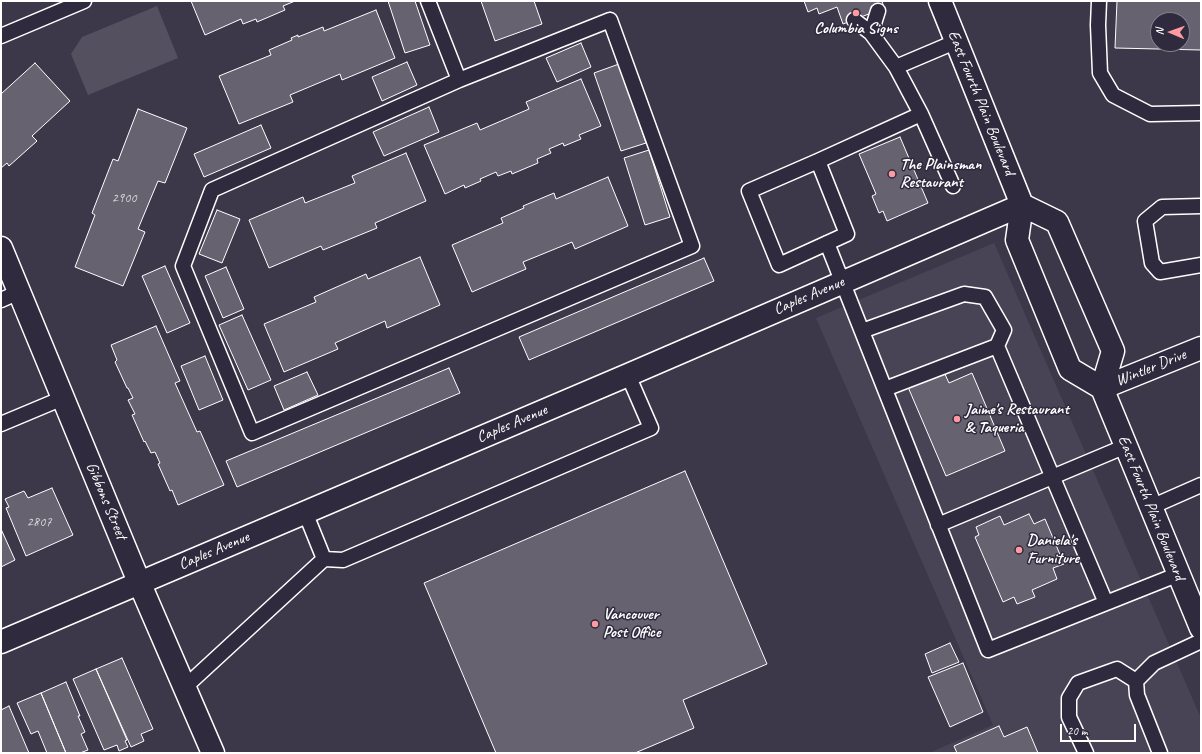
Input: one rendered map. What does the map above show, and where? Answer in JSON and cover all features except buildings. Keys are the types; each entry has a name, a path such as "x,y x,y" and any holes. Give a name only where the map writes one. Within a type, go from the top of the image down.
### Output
{"street":[{"name":"East Fourth Plain Boulevard","path":"940,1 955,42 1022,205"},
{"name":"Caples Avenue","path":"1,642 628,375 1022,205"},
{"path":"1022,205 1057,222 1113,351 1102,388 1070,369 1017,240 1022,205"},
{"name":"Gibbons Street","path":"1,248 10,296 63,398 139,582 213,753"},
{"name":"Wintler Drive","path":"1102,388 1201,348"},
{"name":"East Fourth Plain Boulevard","path":"1102,388 1201,628"}],"lane":[{"path":"1,36 84,1"},
{"path":"428,1 459,80"},
{"path":"1098,1 1100,73 1113,95 1150,114 1201,113"},
{"path":"871,33 878,11"},
{"path":"610,20 692,246 252,433 183,266 212,190 459,80 610,20"},
{"path":"854,20 871,33 896,67 921,114 953,186"},
{"path":"896,67 955,42"},
{"path":"818,161 847,234 779,265 749,191 921,114"},
{"path":"1201,206 1162,207 1145,221 1152,263 1160,272 1201,265"},
{"path":"827,243 988,650 1179,574"},
{"path":"862,331 964,294 985,297 1004,330 997,346 885,389"},
{"path":"997,346 1106,603"},
{"path":"185,687 324,559 343,560 650,428 628,375"},
{"path":"1,424 63,398"},
{"path":"938,525 1126,446"},
{"path":"1151,507 1201,485"},
{"path":"305,512 324,559"},
{"path":"1160,753 1137,695 1136,681 1154,663 1201,641"},
{"path":"1086,753 1069,717 1069,698 1078,683 1117,670 1136,681"}],"shaded area":[{"path":"157,6 178,58 88,95 71,54 82,37"},
{"path":"994,243 1201,718 1201,753 929,753 993,725 816,318"}],"place":[{"name":"Columbia Signs","path":"856,13"},
{"name":"The Plainsman Restaurant","path":"892,174"},
{"name":"Jaime's Restaurant & Taqueria","path":"957,419"},
{"name":"Daniela's Furniture","path":"1019,550"},
{"name":"Vancouver Post Office","path":"595,624"}]}
